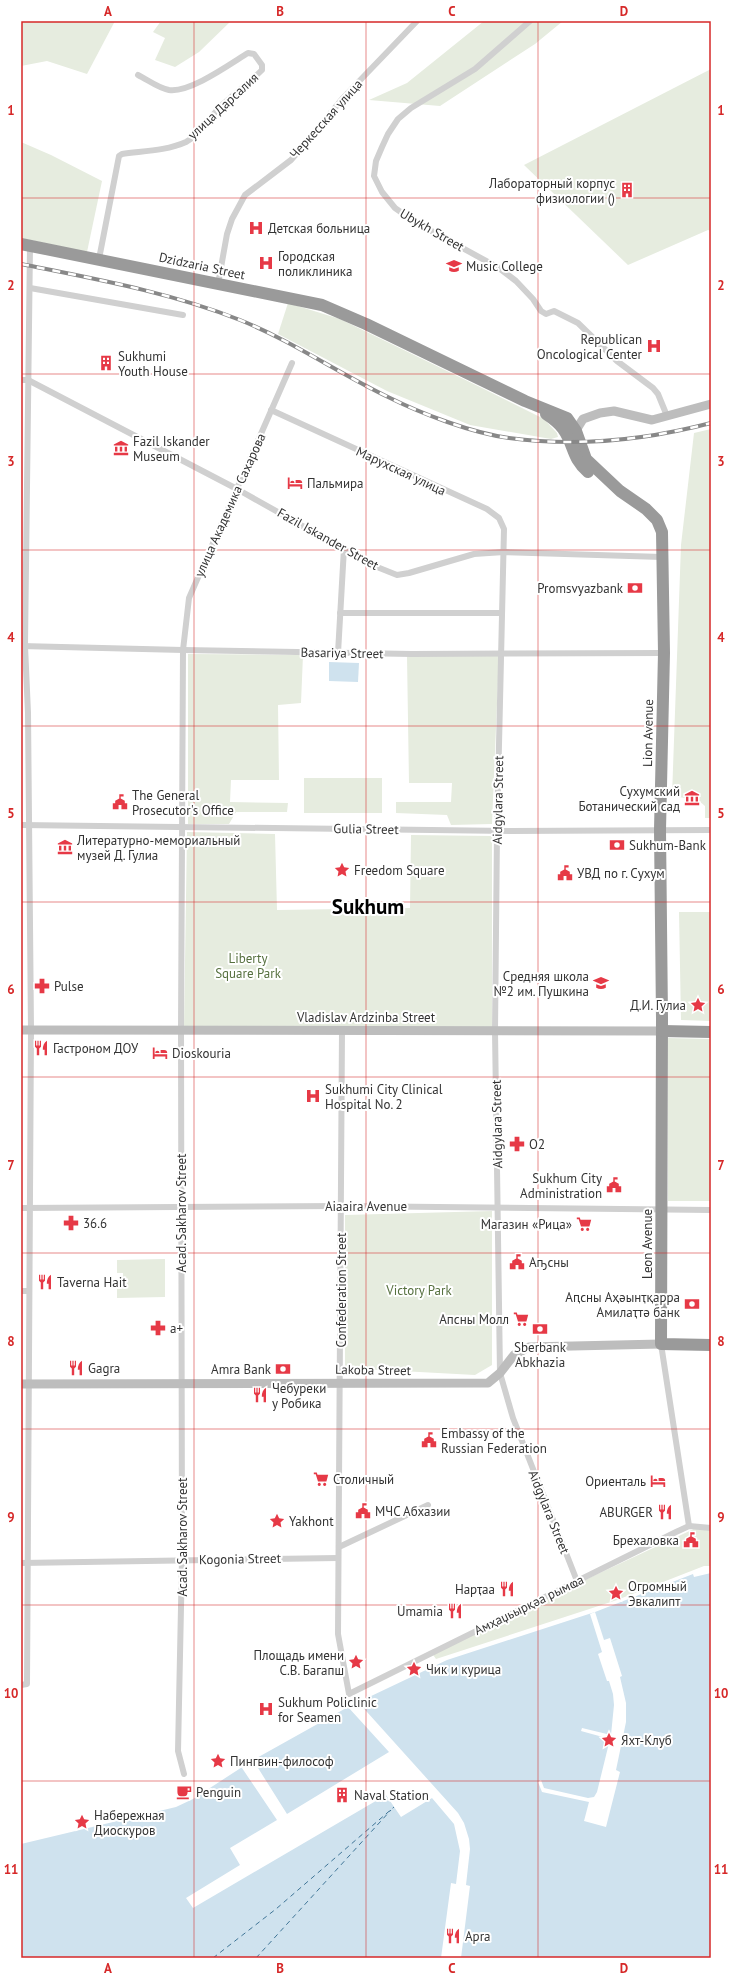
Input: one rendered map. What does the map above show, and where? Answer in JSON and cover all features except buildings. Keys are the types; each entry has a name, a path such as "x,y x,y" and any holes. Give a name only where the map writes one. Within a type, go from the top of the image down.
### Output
{"highway":[{"name":"Dzidzaria Street","path":"25,245 98,258 322,305 366,324 525,401"},
{"name":"Lion Avenue","path":"525,401 566,418 576,431 586,459 611,483 646,509 657,520 662,532 664,652 660,830 662,1031"},
{"name":"Lion Avenue","path":"525,401 554,419 563,429 570,447 581,466 590,474 611,483"},
{"name":"Vladislav Ardzinba Street","path":"662,1031 711,1032"},
{"name":"Leon Avenue","path":"661,1344 662,1031"},
{"name":"Lakoba Street","path":"661,1344 711,1345"}],"main road":[{"path":"566,418 574,420 583,419 600,413 614,411 652,420 711,404"},
{"path":"570,447 570,440 583,419"},
{"name":"Vladislav Ardzinba Street","path":"21,1030 662,1031"},
{"name":"Lakoba Street","path":"25,1384 182,1382 488,1383 500,1373 514,1355 529,1347 661,1344"}],"street":[{"name":"Черкесская улица","path":"218,284 227,234 232,219 245,195 291,160 343,98 417,21"},
{"name":"Ubykh Street","path":"530,21 499,50 475,69 411,108 398,119 388,134 382,147 376,162 374,176 382,192 395,208 415,222 499,268 516,281 533,299 541,311 546,314 554,311 578,323 617,361 653,388 658,394 667,416"},
{"name":"улица Дарсалия","path":"98,258 119,156 122,154 171,147 188,141 199,132 222,105 245,88 262,70 262,65 254,54 248,53 207,79 171,90 161,88 138,75"},
{"path":"24,1685 25,1384 30,1291 31,1030 28,713 23,646 30,288 25,245"},
{"path":"30,288 183,316"},
{"name":"улица Академика Сахарова","path":"183,650 189,598 292,363"},
{"name":"Fazil Iskander Street","path":"21,380 28,380 237,490 386,572 397,575 414,572 474,554 504,552 662,557"},
{"name":"Марухская улица","path":"271,410 487,509 499,518 504,529 502,613"},
{"path":"338,653 344,548"},
{"path":"340,613 502,613"},
{"name":"Aidgylara Street","path":"502,613 497,831 495,1031 500,1373 513,1418 577,1581"},
{"name":"Basariya Street","path":"23,646 338,653 501,654 664,652"},
{"name":"Acad. Sakharov Street","path":"183,650 181,1030 182,1559 178,1752 184,1774"},
{"name":"Gulia Street","path":"21,825 497,831 711,830"},
{"name":"Confederation Street","path":"342,1030 338,1634 349,1694"},
{"name":"Aiaaira Avenue","path":"21,1208 341,1206 711,1210"},
{"path":"21,1291 30,1291"},
{"name":"Leon Avenue","path":"661,1344 689,1526"},
{"path":"338,1547 428,1505"},
{"path":"689,1526 711,1528"},
{"name":"Амҳаџьырқәа рымҩа","path":"349,1694 689,1526"},
{"name":"Kogonia Street","path":"24,1563 182,1559 338,1558"}],"green space":[{"path":"21,21 115,21 87,74 47,61 21,66"},
{"path":"161,21 231,21 199,52 175,67 155,60 165,38 153,32"},
{"path":"484,21 563,21 535,44 440,106 369,100 407,83"},
{"path":"711,69 711,231 708,230 628,265 524,165"},
{"path":"21,142 51,155 102,181 87,252 21,238"},
{"path":"288,303 340,319 482,388 544,419 557,433 558,437 551,439 470,425 387,391 278,334"},
{"path":"711,429 711,818 705,818 705,806 698,800 672,796 681,545 694,433"},
{"path":"188,654 303,655 301,703 278,705 279,780 231,780 230,802 288,803 287,812 236,812 229,824 188,824"},
{"path":"499,655 492,824 451,825 447,815 396,813 396,802 451,802 452,783 409,783 407,656"},
{"path":"304,778 382,778 382,813 304,813"},
{"name":"Liberty Square Park","path":"187,832 275,834 277,910 410,908 411,835 492,836 492,1028 184,1029"},
{"path":"679,912 711,912 711,1021 681,1020"},
{"path":"668,1038 711,1039 711,1201 668,1201"},
{"name":"Victory Park","path":"492,1211 492,1365 475,1375 345,1368 345,1215"},
{"path":"165,1259 165,1297 117,1298 117,1282 123,1282 123,1273 117,1273 117,1260"},
{"path":"698,1527 711,1529 711,1566 704,1566 617,1600 436,1659 431,1652"}],"water":[{"path":"329,662 359,663 358,682 329,681"},
{"path":"711,1573 711,1958 21,1958 21,1844 176,1807 193,1799 253,1760 348,1707 447,1660 595,1612 693,1574 694,1577"}],"pier":[{"path":"595,1612 604,1640 610,1638 622,1676 620,1677 626,1703 626,1722 616,1770 620,1772 606,1827 584,1821 589,1802 542,1792 538,1782 541,1780 544,1788 588,1798 594,1797 597,1792 610,1739 581,1731 582,1728 611,1735 614,1705 613,1694 609,1681 607,1681 598,1654 602,1652 590,1614"},
{"path":"358,1702 458,1813 464,1823 469,1839 470,1849 466,1885 470,1886 461,1958 441,1958 451,1883 456,1884 460,1851 454,1824 432,1798 401,1817 386,1795 193,1908 186,1898 240,1865 230,1848 277,1820 242,1768 253,1760 287,1814 389,1752 348,1707"}],"ferry route":[{"path":"213,1958 276,1909 394,1807"},
{"path":"256,1958 391,1810"}],"railway":[{"path":"21,264 132,287 213,310 259,328 369,388 401,403 447,422 495,436 534,441 585,442 636,438 711,423"}],"place":[{"name":"Лабораторный корпус физиологии ()","path":"627,190"},
{"name":"Детская больница","path":"256,228"},
{"name":"Городская поликлиника","path":"266,263"},
{"name":"Music College","path":"454,266"},
{"name":"Republican Oncological Center","path":"654,346"},
{"name":"Sukhumi Youth House","path":"106,363"},
{"name":"Fazil Iskander Museum","path":"121,448"},
{"name":"Пальмира","path":"295,483"},
{"name":"Promsvyazbank","path":"635,588"},
{"name":"Сухумский Ботанический сад","path":"692,798"},
{"name":"The General Prosecutor's Office","path":"120,802"},
{"name":"Sukhum-Bank","path":"617,845"},
{"name":"Литературно-мемориальный музей Д. Гулиа","path":"65,847"},
{"name":"Freedom Square","path":"342,870"},
{"name":"УВД по г. Сухум","path":"565,873"},
{"name":"Средняя школа №2 им. Пушкина","path":"601,983"},
{"name":"Pulse","path":"42,986"},
{"name":"Д.И. Гулиа","path":"698,1005"},
{"name":"Гастроном ДОУ","path":"41,1048"},
{"name":"Dioskouria","path":"160,1053"},
{"name":"Sukhumi City Clinical Hospital No. 2","path":"313,1096"},
{"name":"О2","path":"517,1144"},
{"name":"Sukhum City Administration","path":"614,1185"},
{"name":"36.6","path":"71,1223"},
{"name":"Магазин «Рица»","path":"584,1224"},
{"name":"Аҧсны","path":"517,1262"},
{"name":"Taverna Hait","path":"45,1282"},
{"name":"Аԥсны Аҳәынҭқарра Амилаҭтә банк","path":"692,1304"},
{"name":"Апсны Молл","path":"521,1319"},
{"name":"а+","path":"158,1328"},
{"name":"Sberbank Abkhazia","path":"540,1329"},
{"name":"Gagra","path":"76,1368"},
{"name":"Amra Bank","path":"283,1369"},
{"name":"Чебуреки у Робика","path":"260,1395"},
{"name":"Embassy of the Russian Federation","path":"429,1440"},
{"name":"Столичный","path":"321,1479"},
{"name":"Ориенталь","path":"658,1481"},
{"name":"МЧС Абхазии","path":"363,1511"},
{"name":"ABURGER","path":"665,1512"},
{"name":"Yakhont","path":"277,1521"},
{"name":"Брехаловка","path":"691,1540"},
{"name":"Нарҭаа","path":"507,1589"},
{"name":"Огромный Эвкалипт","path":"616,1593"},
{"name":"Umamia","path":"455,1611"},
{"name":"Площадь имени С.В. Багапш","path":"356,1662"},
{"name":"Чик и курица","path":"414,1669"},
{"name":"Sukhum Policlinic for Seamen","path":"266,1709"},
{"name":"Яхт-Клуб","path":"609,1740"},
{"name":"Пингвин-философ","path":"218,1761"},
{"name":"Penguin","path":"184,1792"},
{"name":"Naval Station","path":"342,1795"},
{"name":"Набережная Диоскуров","path":"82,1822"},
{"name":"Apra","path":"453,1936"}],"district":[{"name":"Sukhum","path":"368,906"}]}
